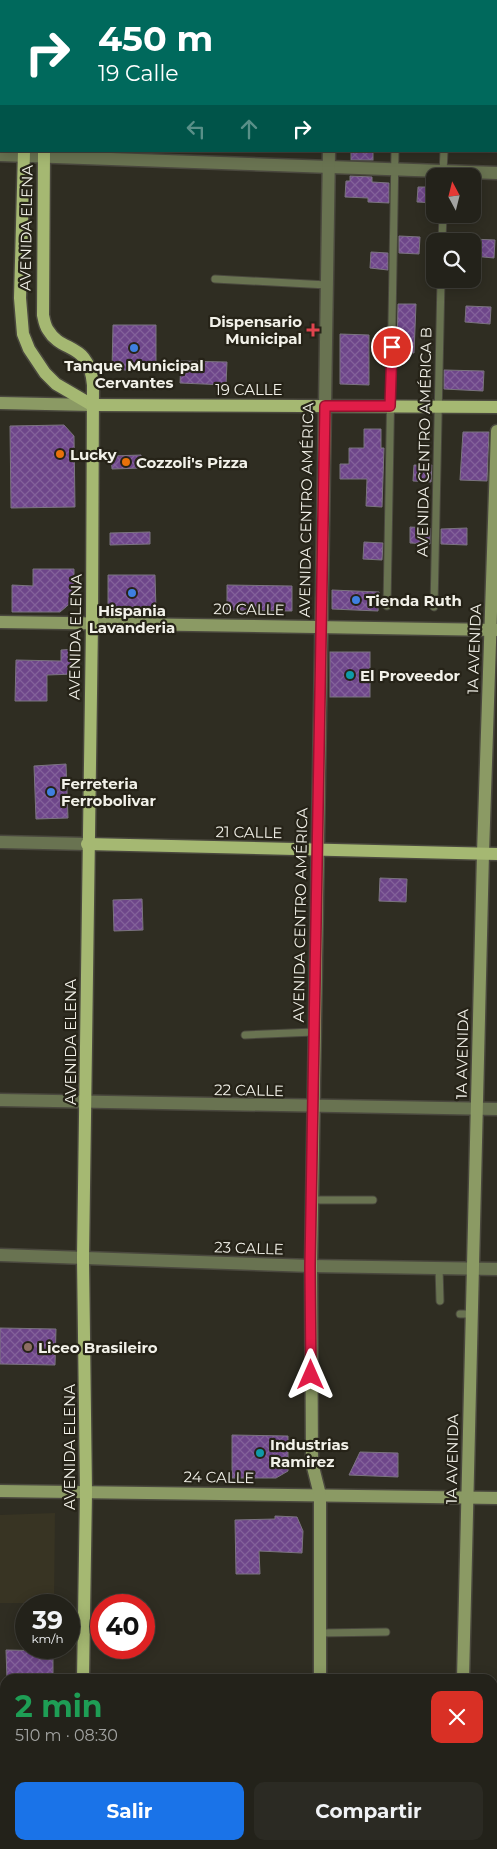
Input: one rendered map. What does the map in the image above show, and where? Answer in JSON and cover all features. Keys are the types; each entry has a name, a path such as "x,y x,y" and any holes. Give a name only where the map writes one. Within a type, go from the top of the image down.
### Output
{"main road":[{"name":"AVENIDA ELENA","path":"24,154 20,298 23,334 29,349 45,373 56,384 92,405"},
{"name":"AVENIDA ELENA","path":"44,154 43,315 48,331 61,342 77,350 92,372 92,623 87,844 83,1258 86,1492 83,1674"},
{"name":"19 CALLE","path":"92,405 497,407"},
{"name":"21 CALLE","path":"87,844 497,854"}],"street":[{"name":"AVENIDA CENTRO AMÉRICA","path":"320,1674 320,1495 313,1475 312,1463 310,1266 328,152"},
{"path":"0,155 44,154 395,169 426,172"},
{"path":"481,173 497,173"},
{"name":"19 CALLE","path":"0,402 92,405"},
{"name":"1A AVENIDA","path":"464,1674 468,1497 466,1314 473,1269 483,853 494,630 497,431"},
{"name":"20 CALLE","path":"0,622 494,630"},
{"name":"21 CALLE","path":"0,842 87,844"},
{"name":"22 CALLE","path":"0,1100 313,1108 497,1109"},
{"name":"23 CALLE","path":"0,1255 310,1266 497,1269"},
{"name":"24 CALLE","path":"0,1491 497,1498"}],"lane":[{"path":"387,606 395,152"},
{"path":"443,168 444,152"},
{"path":"215,279 326,285"},
{"name":"AVENIDA CENTRO AMÉRICA B","path":"434,607 441,288"},
{"path":"245,1035 314,1032"},
{"path":"312,1200 373,1200"},
{"path":"439,1268 440,1300"},
{"path":"320,1633 386,1632"}],"shaded area":[{"path":"55,1513 54,1594 15,1594 15,1603 0,1603 0,1515"}],"building":[{"path":"351,152 373,152 373,160 351,160"},
{"path":"350,176 372,177 372,182 389,183 389,203 368,202 368,198 345,197 346,181 350,181"},
{"path":"418,187 426,187 426,202 417,202"},
{"path":"399,236 420,237 419,254 399,253"},
{"path":"481,239 495,240 494,258 481,257"},
{"path":"371,252 388,253 388,270 370,268"},
{"path":"398,304 416,304 414,353 397,352"},
{"path":"466,306 491,307 490,324 465,322"},
{"name":"Tanque Municipal Cervantes","path":"113,325 156,325 156,370 112,370"},
{"path":"340,334 369,335 369,385 340,384"},
{"path":"181,361 227,362 226,385 180,383"},
{"path":"444,370 484,371 483,391 444,389"},
{"path":"64,425 74,436 75,507 11,508 10,426"},
{"path":"364,429 381,429 381,448 384,448 382,507 366,506 367,479 340,479 340,464 349,464 349,448 364,448"},
{"path":"463,432 489,432 487,481 460,480"},
{"name":"Cozzoli's Pizza","path":"141,455 142,468 112,469 111,456"},
{"path":"414,465 432,465 431,482 413,481"},
{"path":"410,527 430,528 430,544 410,543"},
{"path":"467,528 467,545 441,544 441,529"},
{"path":"150,532 150,544 110,545 110,533"},
{"path":"364,542 383,543 382,560 363,559"},
{"path":"33,569 74,569 74,600 60,612 12,612 12,585 33,586"},
{"name":"Hispania Lavanderia","path":"108,575 155,575 156,610 108,610"},
{"path":"227,585 292,586 292,611 227,610"},
{"path":"332,590 379,592 378,611 332,609"},
{"path":"76,649 76,674 47,675 47,701 15,701 16,660 61,661 61,650"},
{"name":"El Proveedor","path":"330,652 370,652 370,697 330,697"},
{"name":"Ferreteria Ferrobolivar","path":"66,764 68,818 36,819 34,766"},
{"path":"380,878 407,879 406,902 379,901"},
{"path":"142,899 143,930 114,931 113,900"},
{"name":"Liceo Brasileiro","path":"0,1328 56,1329 55,1365 0,1364"},
{"name":"Industrias Ramirez","path":"232,1435 288,1436 288,1471 276,1478 232,1478"},
{"path":"360,1452 398,1453 398,1477 349,1475"},
{"path":"275,1516 297,1517 303,1531 302,1553 259,1551 260,1574 236,1574 235,1520 275,1519"},
{"path":"6,1650 15,1650 15,1659 53,1659 53,1674 7,1674"}],"place":[{"name":"Dispensario Municipal","path":"313,330"},
{"name":"Tanque Municipal Cervantes","path":"134,348"},
{"name":"Lucky","path":"60,454"},
{"name":"Cozzoli's Pizza","path":"126,462"},
{"name":"Hispania Lavanderia","path":"132,593"},
{"name":"Tienda Ruth","path":"356,600"},
{"name":"El Proveedor","path":"350,675"},
{"name":"Ferreteria Ferrobolivar","path":"51,792"},
{"name":"Liceo Brasileiro","path":"28,1347"},
{"name":"Industrias Ramirez","path":"260,1453"}],"route":[{"path":"311,1375 310,1266 325,406 390,406 392,347"}]}
